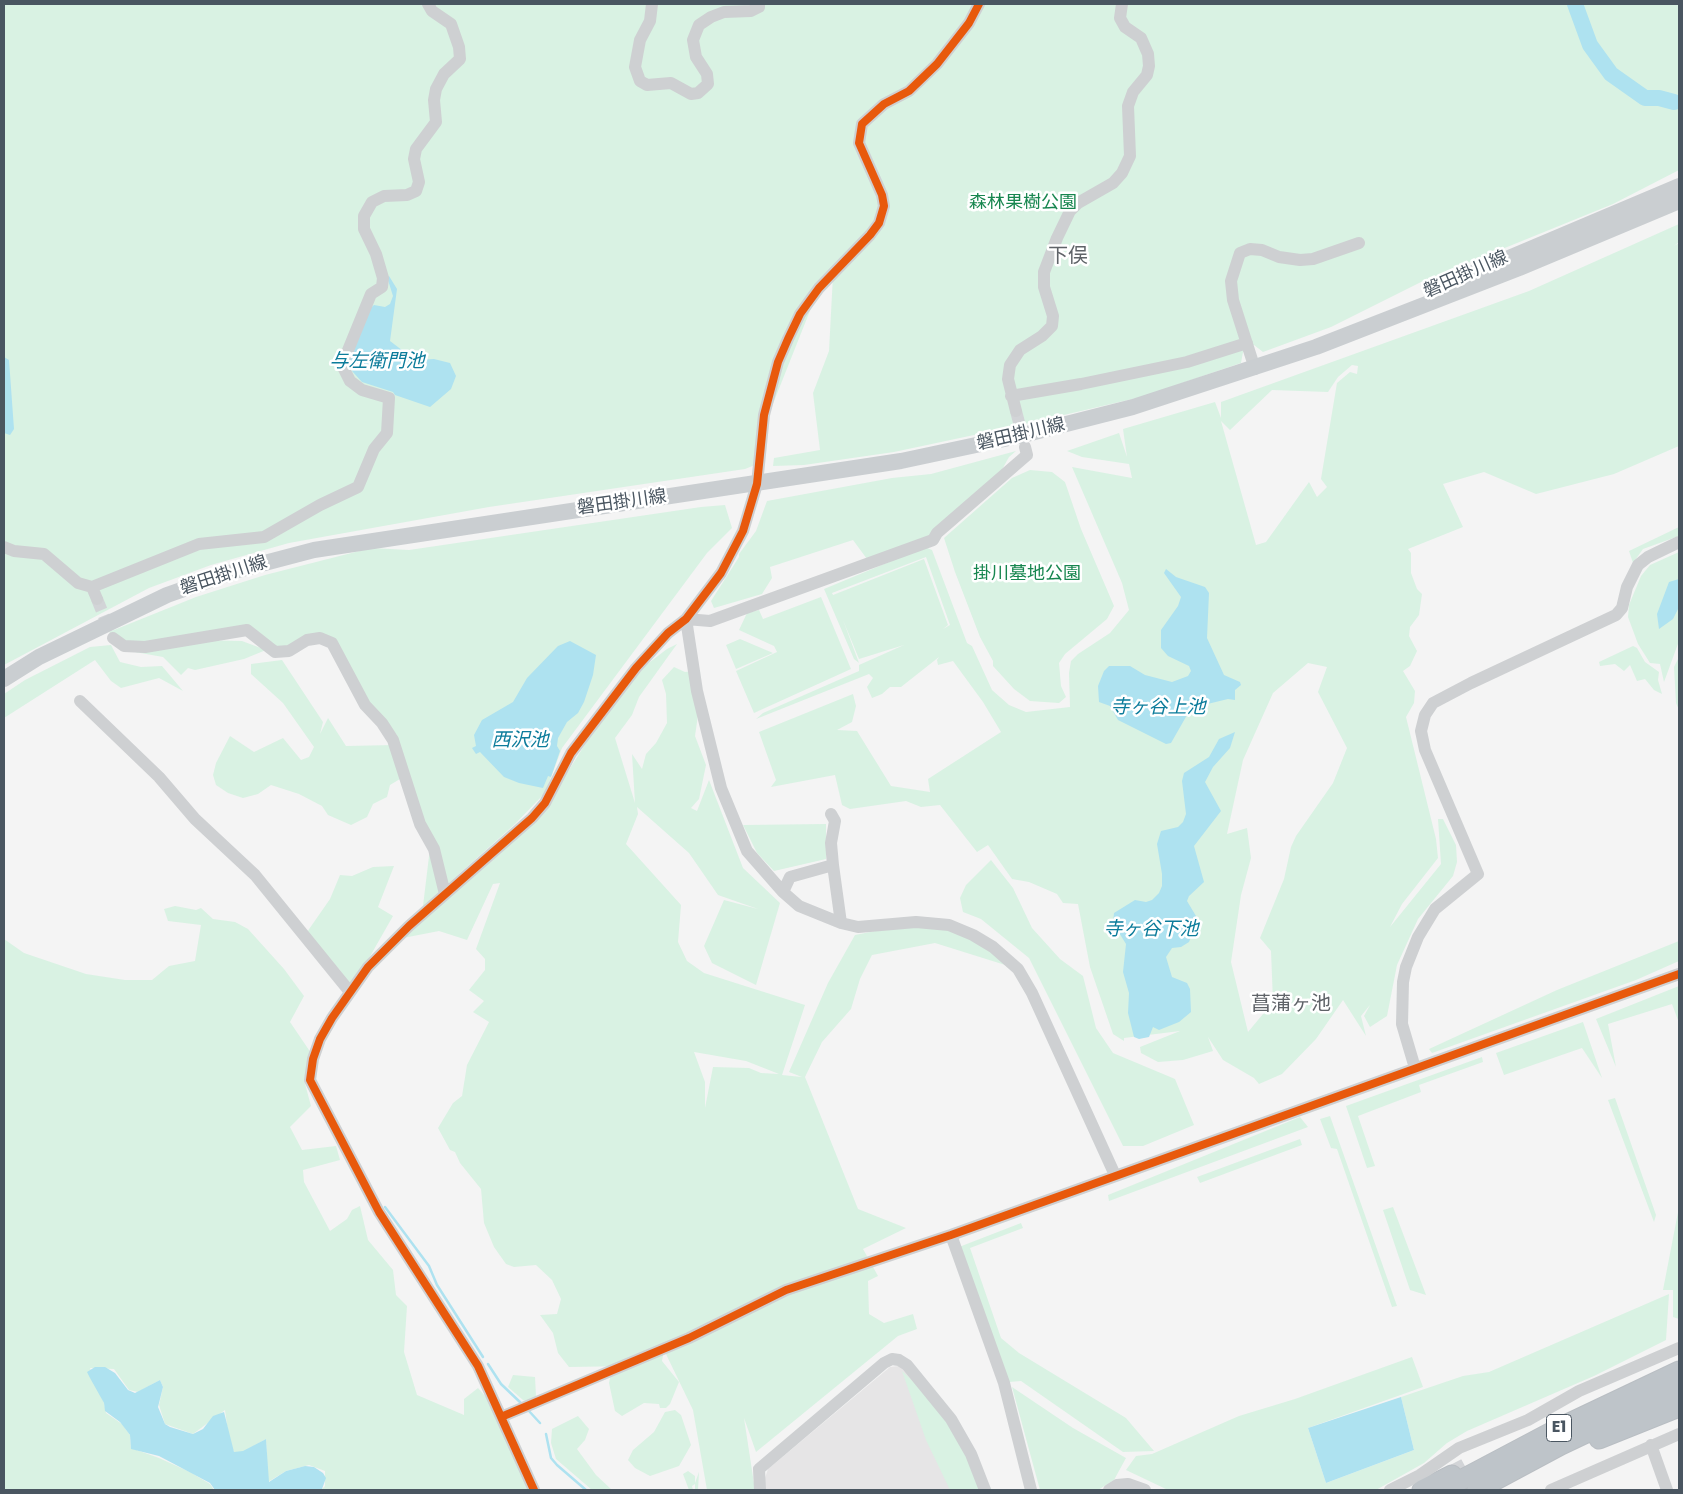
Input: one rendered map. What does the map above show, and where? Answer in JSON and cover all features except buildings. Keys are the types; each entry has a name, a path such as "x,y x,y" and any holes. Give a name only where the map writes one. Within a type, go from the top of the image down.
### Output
{"highway":[{"name":"E1","path":"1442,1490 1563,1426 1679,1372"},
{"name":"E1","path":"1478,1489 1561,1445 1679,1389"},
{"path":"1478,1489 1679,1407"},
{"path":"1422,1490 1511,1447 1563,1426"}],"main road":[{"path":"1619,211 1679,180"},
{"name":"磐田掛川線","path":"1255,369 1313,341 1679,186"},
{"name":"磐田掛川線","path":"4,679 39,657 167,595 238,570 314,550 480,523 757,484 901,461 1023,435 1133,407 1255,369 1518,268 1679,201"},
{"path":"1518,268 1571,252 1679,209"}],"street":[{"path":"4,547 14,551 44,554 78,583 95,593 198,544 264,537 320,505 358,487 374,449 387,433 389,398 362,390 350,381 342,365 371,294 382,287 382,278 376,254 364,229 364,216 372,202 384,196 407,195 416,191 419,182 414,159 416,149 436,122 434,100 436,89 444,74 460,59 459,47 451,24 432,11 428,4"},
{"path":"652,4 650,21 640,40 636,67 640,81 647,85 671,83 691,94 698,93 708,84 707,74 696,57 693,40 699,25 711,17 724,12 751,11 759,7 760,4"},
{"path":"534,1490 478,1366 379,1212 310,1080 320,1039 368,967 445,894 532,818 545,803 571,753 636,668 668,633 686,619 721,573 743,531 757,484 764,415 778,362 800,314 819,288 870,235 879,223 884,206 882,194 859,143 862,124 884,104 909,91 937,64 969,23 979,4"},
{"path":"1016,411 1008,379 1010,365 1020,350 1042,336 1052,326 1053,316 1044,287 1044,272 1057,238 1070,211 1078,203 1113,183 1122,173 1130,156 1128,106 1133,92 1146,75 1149,66 1148,54 1141,38 1124,27 1120,18 1122,4"},
{"path":"1255,369 1233,300 1231,281 1240,253 1250,249 1262,250 1280,257 1307,259 1326,255 1359,243"},
{"path":"1011,396 1187,362 1247,343"},
{"path":"686,619 710,621 933,540 936,533 1027,454 1026,447"},
{"path":"1414,1068 1402,1024 1402,982 1406,968 1418,937 1435,909 1478,874 1425,750 1421,731 1425,715 1433,703 1471,683 1616,615 1622,608 1628,587 1638,565 1648,557 1679,542"},
{"path":"686,619 696,691 721,788 747,851 782,892 799,906 841,923 858,927 916,922 949,925 973,935 993,947 1018,968 1032,992 1115,1175"},
{"path":"113,638 124,646 145,647 246,630 275,652 289,651 306,640 320,638 332,643 365,705 382,723 392,740 420,824 434,849 445,894"},
{"path":"80,701 159,777 194,818 255,875 350,992"},
{"path":"831,814 835,821 831,843 832,865 841,923"},
{"path":"782,892 790,877 832,865"},
{"path":"501,1417 690,1338 786,1290 951,1235 1679,974"},
{"path":"951,1235 1004,1383 1032,1490"},
{"path":"1390,1490 1528,1420 1579,1391 1679,1348"},
{"path":"760,1490 759,1469 884,1363 892,1359 899,1360 907,1365 951,1419 971,1454 985,1490"},
{"path":"1551,1490 1679,1434"},
{"path":"1651,1446 1667,1490"},
{"path":"1109,1490 1118,1485 1128,1484 1145,1490"}],"shaded area":[{"path":"907,1365 991,1490 761,1490 768,1469 890,1367"}],"green space":[{"name":"森林果樹公園","path":"4,4 1679,4 1679,170 1613,204 1421,282 1331,327 1263,352 1254,345 1248,346 1249,349 1243,352 1241,363 1141,397 894,452 804,465 773,466 774,458 820,450 813,393 829,351 833,275 819,288 759,439 755,465 745,469 489,507 289,543 211,565 149,588 4,665"},
{"path":"1679,224 1679,242 1674,246 1679,243 1679,446 1614,474 1536,494 1484,472 1443,484 1463,527 1408,549 1411,553 1411,573 1417,589 1422,594 1419,615 1410,627 1409,636 1417,651 1410,666 1403,671 1415,691 1414,703 1406,717 1436,839 1438,858 1402,904 1390,927 1441,864 1438,819 1443,819 1456,845 1457,862 1453,876 1418,919 1397,965 1387,1016 1370,1027 1364,1016 1370,1005 1361,1016 1366,1036 1343,1000 1316,1039 1282,1074 1259,1084 1254,1078 1223,1060 1208,1037 1213,1051 1183,1060 1158,1062 1141,1053 1140,1047 1180,1031 1124,1038 1124,1041 1113,1034 1090,967 1078,904 1063,903 1057,894 1029,882 1012,879 988,845 977,852 940,805 921,807 906,801 850,809 842,805 835,775 771,787 776,780 759,732 853,694 856,706 852,722 837,730 857,731 891,786 930,792 928,779 1001,732 983,702 953,661 938,665 937,660 939,657 901,687 890,687 882,694 872,698 867,687 873,678 869,674 756,719 763,713 859,671 859,665 904,645 859,659 843,620 859,663 854,659 824,589 925,547 932,550 967,643 972,646 992,690 1009,705 1026,712 1070,707 1069,673 1071,661 1078,654 1110,633 1129,610 1122,583 1072,467 1132,478 1129,464 1082,457 1067,451 1119,433 1127,457 1123,429 1215,402 1221,418 1221,402 1529,291","holes":["1352,365 1358,366 1357,374 1350,372 1337,383 1321,479 1327,487 1317,497 1309,482 1266,542 1256,545 1221,421 1230,430 1272,390 1328,392 1338,377","926,557 950,625 943,629 948,625 924,559 833,595 832,593","1308,663 1327,667 1318,692 1347,748 1333,783 1296,836 1291,847 1284,879 1260,938 1271,951 1273,1002 1248,1032 1231,962 1241,895 1251,858 1247,828 1227,834 1243,760 1273,693"]},
{"path":"1016,451 1009,457 999,475 931,538 867,559 853,540 770,567 772,578 762,594 714,608 711,601 739,557 739,554 756,531 767,501 892,478 931,474"},
{"name":"掛川墓地公園","path":"1030,470 1052,472 1065,482 1081,529 1114,606 1107,619 1065,654 1059,663 1061,686 1066,697 1059,703 1030,701 1014,689 993,666 993,661 980,637 955,572 944,538 1012,478"},
{"path":"725,505 732,528 707,553 562,748 545,793 515,824 423,906 430,848 405,776 390,785 387,797 373,804 367,817 351,825 328,815 322,806 299,794 271,785 258,794 243,798 228,793 216,785 213,775 216,763 230,736 254,752 283,738 301,760 309,757 314,747 283,703 251,674 251,664 282,660 323,722 320,734 328,718 346,746 394,745 397,735 365,705 332,643 312,639 275,652 246,630 124,646 109,632 196,597 265,575 371,548 409,550"},
{"path":"1679,527 1679,536 1643,549 1633,563 1629,551"},
{"path":"1679,552 1679,641 1664,682 1660,664 1650,663 1638,644 1628,617 1629,605 1641,576 1650,565"},
{"path":"821,597 851,669 754,713 736,671 777,652 774,646 739,630 747,613 759,610 763,619"},
{"path":"740,639 773,653 736,669 726,645"},
{"path":"198,640 242,641 266,650 244,659 195,670 188,668 181,675 163,657 135,652"},
{"path":"677,644 639,697 632,715 615,738 635,803 632,754 642,769 646,754 656,743 667,723 666,694 662,680 674,667 685,672 700,670 701,694 695,736 706,765 699,799 691,808 697,811 709,780 743,868 780,903 756,985 712,963 704,946 724,900 758,909 718,895 689,853 637,807 638,814 626,844 681,905 678,942 687,961 704,973 805,1005 782,1075 802,1077 789,1072 828,983 855,935 921,922 964,931 1018,969 935,943 872,955 860,979 851,1009 822,1042 805,1077 858,1209 906,1228 863,1249 878,1276 868,1281 869,1314 884,1323 913,1314 917,1329 898,1336 756,1452 744,1418 755,1490 707,1490 693,1410 664,1350 662,1361 679,1382 670,1404 666,1408 660,1408 659,1404 644,1403 622,1416 615,1411 609,1383 611,1373 631,1366 569,1367 558,1353 553,1333 540,1315 557,1314 561,1299 552,1280 536,1265 514,1267 506,1264 494,1247 484,1223 481,1189 460,1163 455,1152 450,1150 438,1128 453,1103 462,1096 467,1065 489,1022 473,1012 484,1001 469,990 485,970 485,959 476,949 500,883 493,884 467,940 439,931 403,938 501,853 569,770 597,725 646,665","holes":["694,1052 746,1061 779,1074 761,1073 749,1068 713,1067 705,1108 705,1082"]},
{"path":"111,645 120,662 141,667 162,666 183,691 159,678 121,688 111,681 95,660 4,718 4,694 25,680 90,647"},
{"path":"1633,646 1637,648 1645,662 1659,672 1658,680 1662,694 1654,690 1645,679 1637,681 1630,665 1624,671 1615,664 1600,666 1599,662"},
{"path":"1679,657 1679,710 1676,703 1674,667"},
{"path":"826,824 826,859 774,871 757,853 743,825"},
{"path":"991,860 1013,888 1032,928 1060,959 1083,976 1096,1028 1113,1053 1175,1079 1194,1125 1143,1146 1123,1146 1029,958 981,919 963,912 960,898 966,885"},
{"path":"394,866 378,907 393,916 352,988 339,969 305,935 330,899 340,875 352,876 373,867"},
{"path":"175,906 196,910 201,908 213,919 235,922 248,929 284,969 304,996 290,1022 311,1053 304,1080 311,1106 290,1127 302,1150 336,1146 340,1160 303,1170 304,1182 330,1231 347,1219 352,1210 360,1206 368,1240 393,1270 396,1295 407,1306 404,1352 417,1395 464,1415 464,1399 478,1388 486,1397 529,1490 321,1490 325,1486 325,1471 309,1465 286,1471 268,1482 266,1439 243,1452 234,1452 229,1440 225,1410 193,1434 165,1424 159,1405 163,1387 160,1380 138,1392 129,1390 114,1369 90,1368 106,1413 122,1424 130,1435 131,1448 190,1472 210,1484 214,1490 4,1490 4,939 24,953 86,974 125,980 152,980 169,966 195,961 201,925 168,921 164,909"},
{"path":"1679,941 1679,961 1636,980 1432,1053 1429,1049 1557,990"},
{"path":"1679,986 1679,1023 1672,1004 1608,1024 1616,1067 1596,1019"},
{"path":"1583,1022 1602,1078 1582,1048 1504,1075 1496,1053"},
{"path":"1482,1057 1483,1062 1419,1085 1421,1092 1358,1116 1375,1166 1367,1168 1346,1106"},
{"path":"1615,1098 1656,1215 1654,1222 1608,1100"},
{"path":"1330,1116 1397,1306 1392,1307 1337,1149 1331,1148 1320,1119"},
{"path":"1300,1117 1308,1127 1109,1201 1108,1195"},
{"path":"1300,1139 1302,1145 1200,1183 1197,1177"},
{"path":"1393,1207 1426,1295 1410,1290 1383,1210"},
{"path":"1679,1207 1679,1319 1673,1317 1673,1290 1663,1290"},
{"path":"1021,1223 1023,1228 970,1248 1001,1338 1019,1353 1126,1418 1154,1451 1123,1452 1021,1381 1009,1382 959,1247"},
{"path":"1669,1294 1666,1340 1594,1376 1467,1431 1447,1443 1424,1463 1376,1490 1168,1490 1126,1470 1136,1456 1152,1454 1239,1416 1295,1399 1412,1357 1423,1387 1308,1428 1326,1483 1414,1450 1401,1397 1463,1376 1489,1372"},
{"path":"902,1371 942,1409 992,1490 950,1490 926,1440"},
{"path":"513,1375 535,1377 536,1396 530,1402 523,1400 508,1387"},
{"path":"1012,1387 1073,1428 1126,1458 1114,1480 1098,1490 1040,1490"},
{"path":"675,1410 681,1415 691,1445 679,1466 650,1476 635,1468 628,1460 633,1450 654,1432 665,1412"},
{"path":"578,1416 589,1429 585,1440 577,1449 596,1475 612,1490 592,1490 556,1459 551,1443 552,1429"},
{"path":"688,1471 695,1476 695,1483 699,1472 698,1490 695,1490 695,1484 692,1486 693,1490 689,1490 683,1474"}],"water":[{"name":"与左衛門池","path":"389,276 397,289 390,341 415,360 434,359 450,363 456,376 451,389 430,407 362,382 352,371 349,360 365,313 374,305 385,307 390,304 393,296 387,277"},
{"path":"4,357 9,360 14,429 10,435 4,433"},
{"name":"寺ヶ谷上池","path":"1166,569 1176,577 1205,587 1209,593 1207,638 1224,675 1240,682 1241,685 1235,690 1235,700 1228,699 1191,708 1171,743 1166,744 1118,720 1110,706 1099,702 1098,686 1104,671 1109,666 1130,666 1145,675 1172,682 1188,676 1191,671 1189,666 1168,656 1161,648 1161,630 1178,606 1181,597 1164,573"},
{"path":"1679,579 1679,607 1673,619 1659,629 1657,614 1669,582"},
{"name":"西沢池","path":"570,641 596,655 593,675 584,702 578,713 567,722 558,738 557,746 560,751 551,777 548,776 543,788 519,783 504,777 480,752 476,754 472,748 476,746 474,735 482,720 513,702 527,678 558,646"},
{"name":"寺ヶ谷下池","path":"1235,732 1230,748 1213,767 1205,782 1221,811 1194,846 1204,882 1189,896 1187,901 1196,916 1194,930 1189,942 1181,947 1172,948 1166,957 1172,977 1187,983 1190,989 1191,1012 1179,1022 1159,1030 1153,1027 1149,1037 1139,1039 1134,1037 1128,1013 1129,993 1123,972 1126,944 1113,923 1114,913 1135,900 1146,902 1152,900 1159,893 1162,886 1162,874 1157,844 1161,831 1178,827 1183,822 1186,814 1182,781 1184,773 1209,757 1219,739"},
{"path":"95,1367 105,1367 115,1373 128,1390 135,1393 160,1380 163,1387 158,1407 165,1424 170,1427 193,1434 203,1429 213,1416 224,1412 234,1452 243,1451 266,1439 269,1482 286,1471 305,1466 314,1467 323,1473 326,1478 322,1489 215,1490 210,1483 159,1456 131,1449 130,1435 120,1422 105,1411 104,1403 87,1372"},
{"path":"1401,1397 1414,1450 1326,1483 1308,1428"}],"waterway":[{"path":"1575,4 1590,45 1611,74 1645,98 1659,98 1674,102"},
{"path":"385,1207 429,1266 437,1285 483,1357"},
{"path":"488,1364 501,1384 522,1404"},
{"path":"528,1410 540,1423"},
{"path":"546,1434 551,1458 586,1490"}],"tunnel":[{"path":"1016,411 1024,442"},
{"path":"97,599 110,631"},
{"path":"1456,1462 1468,1484"}],"cycle path":[{"path":"534,1490 478,1366 379,1212 310,1080 313,1059 320,1039 332,1018 368,967 409,926 532,818 545,803 571,753 636,668 668,633 686,619 721,573 743,531 757,484 764,415 778,362 788,339 800,314 819,288 870,235 879,223 884,206 882,195 859,143 862,124 884,104 909,91 937,64 969,23 979,4"},
{"path":"501,1417 689,1338 786,1290 951,1235 1679,974"}],"district":[{"name":"下俣","path":"1068,257"},
{"name":"菖蒲ヶ池","path":"1291,1005"}]}
